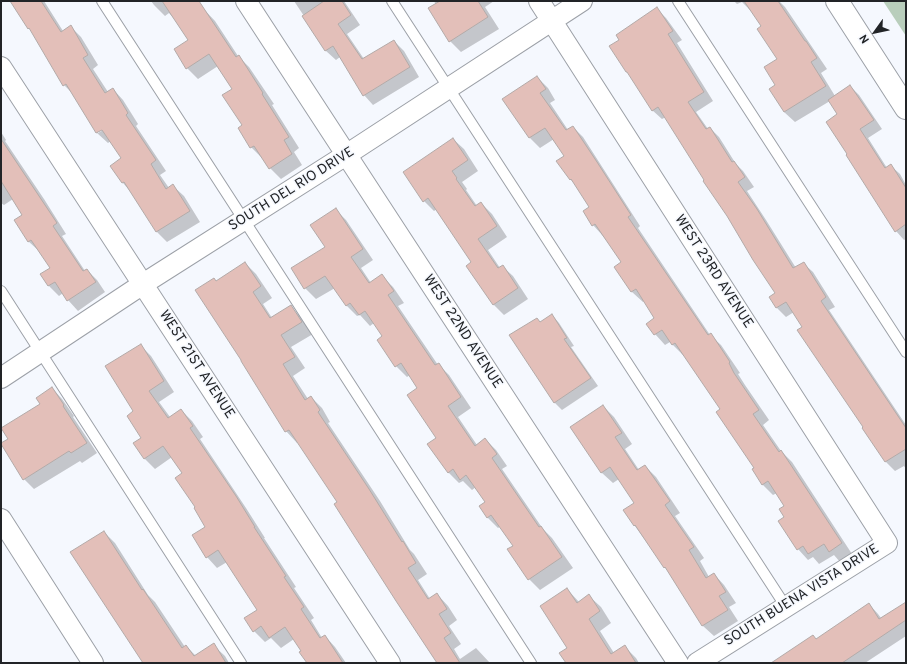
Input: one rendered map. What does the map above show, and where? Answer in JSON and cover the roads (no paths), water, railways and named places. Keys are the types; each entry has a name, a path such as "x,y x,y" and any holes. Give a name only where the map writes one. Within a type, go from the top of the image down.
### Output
{"main road":[{"path":"837,1 906,108"}],"street":[{"name":"WEST 22ND AVENUE","path":"246,1 678,663"},
{"name":"WEST 23RD AVENUE","path":"539,1 887,543"},
{"name":"SOUTH DEL RIO DRIVE","path":"1,378 143,284 346,155 582,1"},
{"name":"WEST 21ST AVENUE","path":"1,67 390,663"},
{"path":"1,520 93,663"},
{"name":"SOUTH BUENA VISTA DRIVE","path":"697,663 887,543"}],"lane":[{"path":"102,1 531,663"},
{"path":"392,1 786,607"},
{"path":"678,1 906,352"},
{"path":"1,291 240,663"}]}
